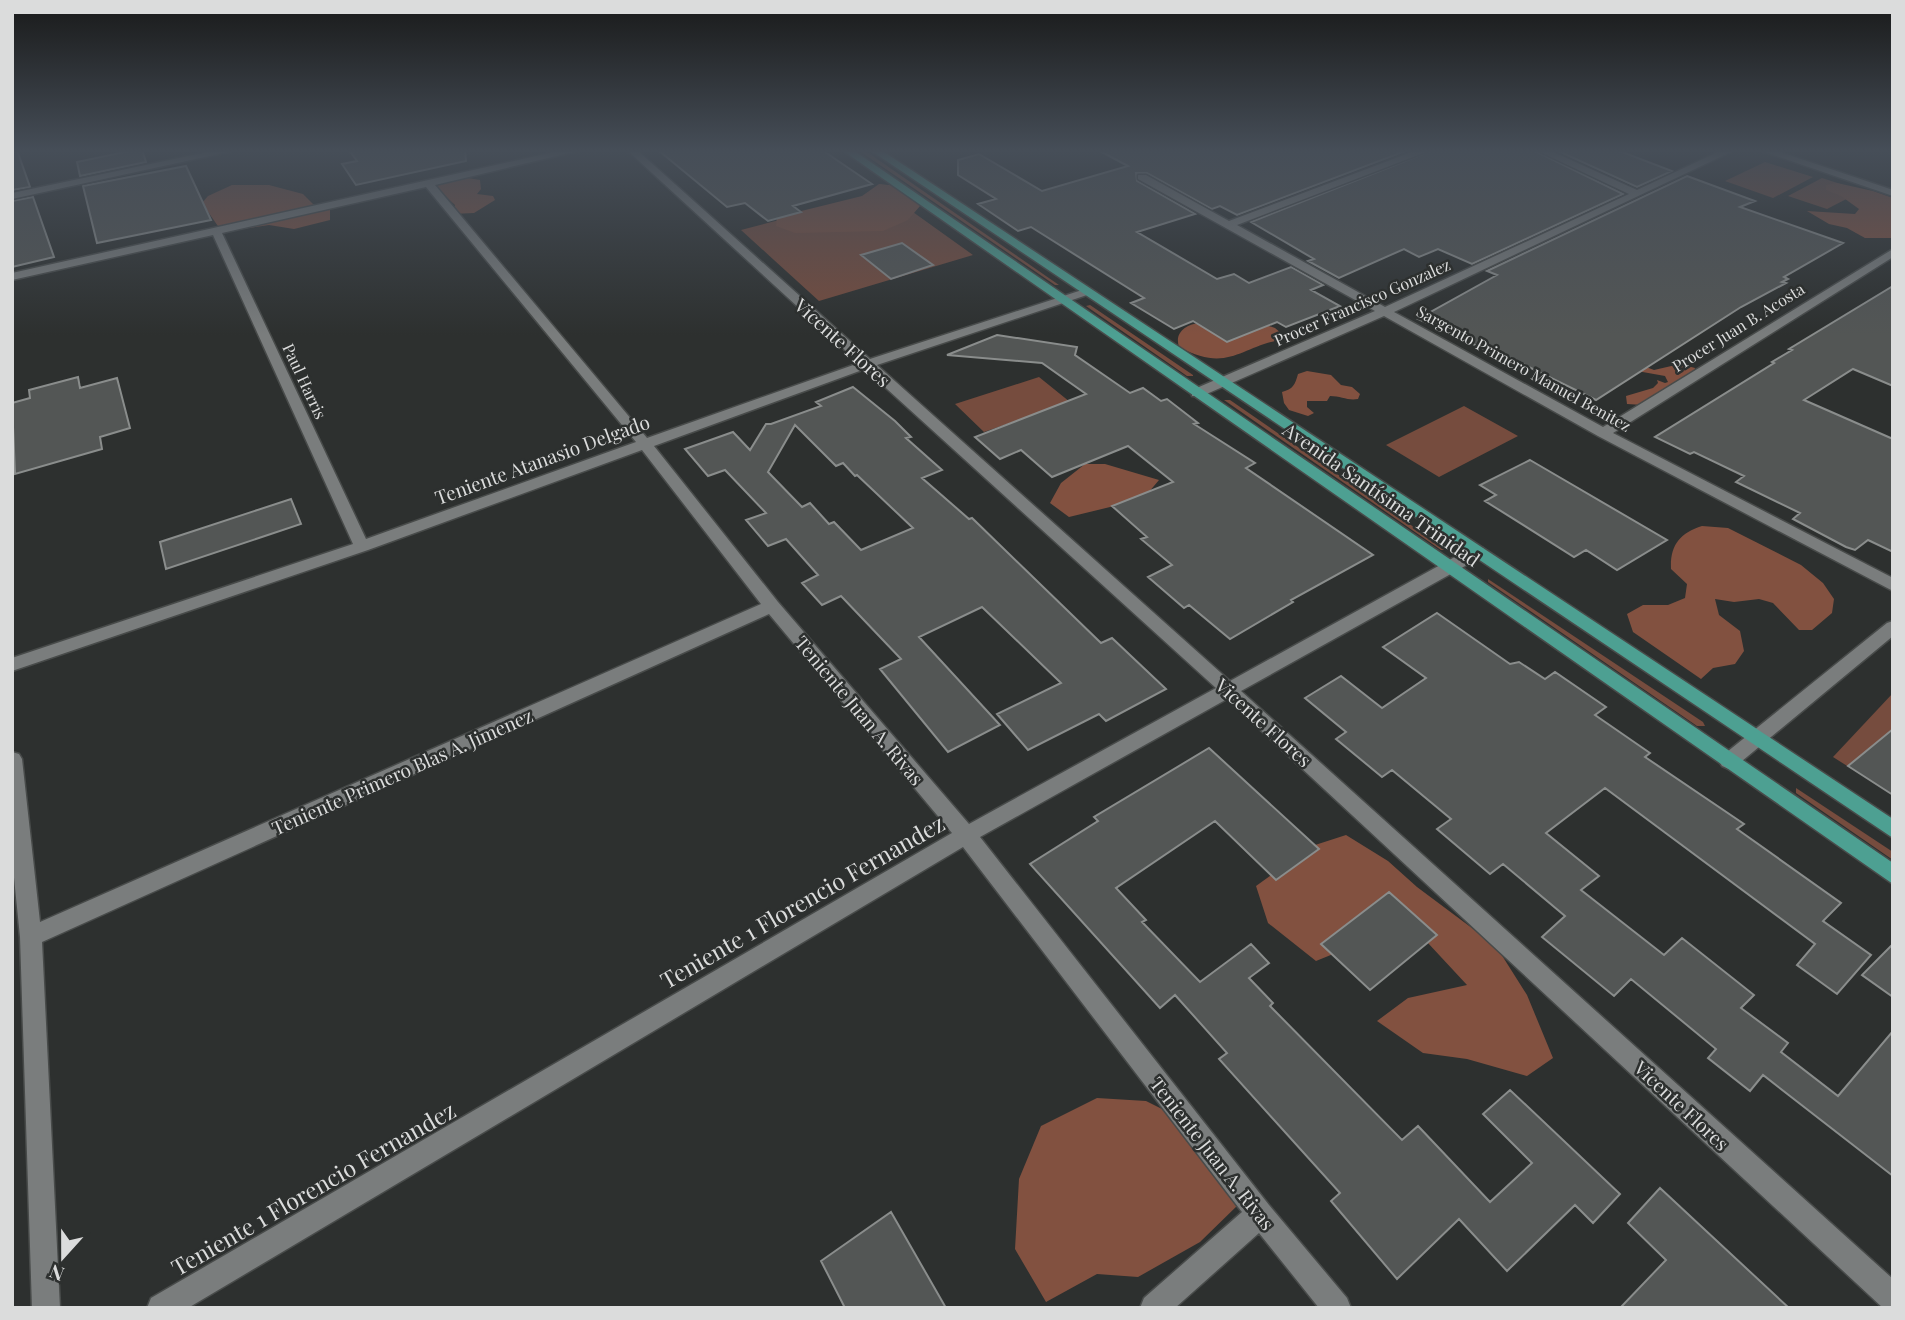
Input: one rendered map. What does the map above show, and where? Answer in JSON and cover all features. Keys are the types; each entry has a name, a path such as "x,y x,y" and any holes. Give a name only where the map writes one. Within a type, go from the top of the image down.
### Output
{"main road":[{"name":"Avenida Santísima Trinidad","path":"935,212 1893,875"},
{"name":"Avenida Santísima Trinidad","path":"966,212 1893,830"}],"street":[{"path":"12,277 304,212"},
{"name":"Teniente Juan A. Rivas","path":"452,212 644,443 772,606 966,835 1260,1214 1337,1308"},
{"name":"Vicente Flores","path":"699,212 1230,691 1893,1298"},
{"name":"Sargento Primero Manuel Benitez","path":"1204,212 1603,433 1893,585"},
{"path":"1228,225 1264,212"},
{"name":"Procer Francisco Gonzalez","path":"1197,393 1386,311 1599,212"},
{"name":"Paul Harris","path":"216,231 362,546"},
{"name":"Procer Juan B. Acosta","path":"1603,433 1893,252"},
{"name":"Teniente Atanasio Delgado","path":"12,665 362,546 867,364 1086,292"},
{"name":"Teniente 1 Florencio Fernandez","path":"161,1308 966,835 1451,569 1477,552"},
{"name":"Teniente Primero Blas A. Jimenez","path":"32,937 772,606"},
{"path":"1729,761 1893,627"},
{"path":"12,759 32,937 46,1308"},
{"path":"1153,1308 1260,1214"}],"shaded area":[{"path":"208,212 330,212 330,220 294,229 269,225 222,232"},
{"path":"453,212 476,212 474,213 452,214"},
{"path":"799,212 915,212 908,220 883,231 795,233 776,226 777,217"},
{"path":"811,212 912,212 973,255 819,301 741,230"},
{"path":"948,212 953,212 1059,285 1055,285"},
{"path":"1808,212 1817,212 1855,214 1857,212 1893,212 1893,238 1865,238 1847,228 1829,224"},
{"path":"1090,305 1193,376 1187,376 1086,306"},
{"path":"1191,325 1266,325 1275,328 1288,339 1224,358 1212,358 1179,347 1180,333"},
{"path":"1680,364 1695,368 1694,373 1643,405 1627,404 1626,396 1653,388 1658,383 1657,380 1668,382 1665,376 1637,371 1646,367 1654,370"},
{"path":"1307,371 1331,375 1341,385 1352,387 1360,394 1358,399 1330,396 1327,401 1307,401 1307,407 1314,413 1308,416 1289,410 1284,403 1282,392 1293,386 1298,374"},
{"path":"1039,377 1070,402 984,432 955,404"},
{"path":"1224,400 1230,400 1447,550 1441,550"},
{"path":"1464,406 1518,436 1439,477 1386,445"},
{"path":"1085,464 1105,464 1159,480 1143,499 1069,517 1050,503 1061,483"},
{"path":"1702,526 1728,528 1801,565 1823,583 1834,599 1832,613 1812,630 1799,630 1773,603 1759,599 1734,602 1715,599 1719,615 1740,631 1744,651 1735,664 1713,668 1701,679 1633,632 1627,614 1643,605 1668,605 1685,598 1687,584 1671,569 1672,553 1682,536"},
{"path":"1488,579 1703,722 1705,726 1697,726 1488,582"},
{"path":"1893,693 1893,795 1833,757"},
{"path":"1796,788 1893,852 1893,860 1796,793"},
{"path":"1346,835 1388,861 1417,887 1496,946 1527,995 1553,1058 1527,1076 1467,1059 1423,1053 1377,1021 1408,998 1467,985 1388,900 1353,946 1316,961 1268,923 1256,886 1312,846"},
{"path":"1097,1098 1146,1101 1214,1135 1240,1203 1200,1242 1138,1277 1097,1274 1046,1302 1015,1249 1019,1179 1041,1126"}],"building":[{"path":"12,212 38,212 54,257 12,267"},
{"path":"89,212 207,212 211,220 97,243"},
{"path":"756,212 801,212 768,221"},
{"path":"989,212 1191,212 1195,214 1137,232 1217,279 1234,274 1249,283 1291,267 1323,285 1311,290 1340,306 1286,327 1277,322 1227,342 1193,321 1174,329 1131,303 1144,298 1031,227 1018,231"},
{"path":"1277,212 1585,212 1472,264 1438,249 1419,257 1404,249 1339,278 1308,261 1314,259 1251,222"},
{"path":"1612,212 1753,212 1843,243 1784,277 1788,279 1782,282 1786,283 1741,307 1596,400 1496,351 1492,353 1418,319 1497,275 1487,271"},
{"path":"902,243 933,265 891,279 861,255"},
{"path":"1893,286 1893,386 1853,369 1804,400 1893,439 1893,552 1868,540 1855,550 1846,547 1793,519 1800,513 1736,482 1744,476 1655,437 1774,363 1772,362 1792,350 1789,349"},
{"path":"997,335 1077,347 1075,355 1130,393 1143,388 1161,401 1167,399 1198,423 1194,424 1255,463 1246,468 1373,555 1291,600 1293,602 1230,639 1189,605 1184,608 1148,577 1172,565 1141,539 1147,537 1112,506 1173,482 1128,446 1052,477 1021,450 1000,459 975,437 1086,394 1042,363 947,355"},
{"path":"78,377 80,388 117,378 130,428 100,437 102,449 15,474 12,403 30,398 29,390"},
{"path":"853,387 895,421 911,437 906,438 942,470 922,478 969,519 972,518 1101,643 1112,638 1166,689 1106,721 1099,714 1028,750 997,714 1061,683 982,607 919,637 1000,725 948,752 880,669 901,659 841,596 822,605 802,583 818,575 786,539 768,546 746,520 766,513 725,470 708,476 685,449 733,432 750,450 766,424 821,406 816,402","holes":["795,425 836,466 843,463 913,528 861,550 834,522 829,524 810,503 802,507 768,472"]},
{"path":"1530,460 1667,540 1617,570 1586,550 1574,557 1485,501 1496,495 1480,485"},
{"path":"291,499 301,524 166,569 160,542"},
{"path":"1437,613 1510,664 1519,662 1545,679 1555,672 1606,707 1595,715 1650,753 1645,757 1744,824 1737,829 1841,903 1823,921 1871,955 1837,994 1797,965 1815,944 1605,788 1546,833 1599,876 1581,890 1664,955 1682,938 1754,995 1741,1008 1788,1043 1781,1052 1838,1096 1893,1031 1893,1176 1763,1075 1750,1091 1708,1058 1716,1049 1631,979 1614,996 1542,937 1565,916 1503,864 1490,874 1437,829 1451,819 1392,770 1382,777 1336,739 1346,732 1305,698 1341,676 1382,708 1426,678 1383,647"},
{"path":"1893,729 1893,795 1848,766"},
{"path":"1209,748 1319,849 1276,880 1215,821 1116,888 1146,920 1142,922 1200,982 1251,944 1269,963 1249,978 1273,1003 1270,1006 1402,1140 1418,1126 1490,1202 1532,1163 1483,1114 1510,1090 1620,1194 1593,1223 1575,1205 1507,1271 1459,1219 1397,1279 1331,1201 1340,1193 1219,1059 1227,1053 1175,995 1160,1008 1030,864 1098,821 1094,817"},
{"path":"1389,892 1437,935 1370,990 1321,944"},
{"path":"1893,944 1893,997 1862,975"},
{"path":"1660,1188 1789,1308 1620,1308 1666,1260 1628,1223"},
{"path":"891,1212 946,1308 845,1308 821,1261"}]}
